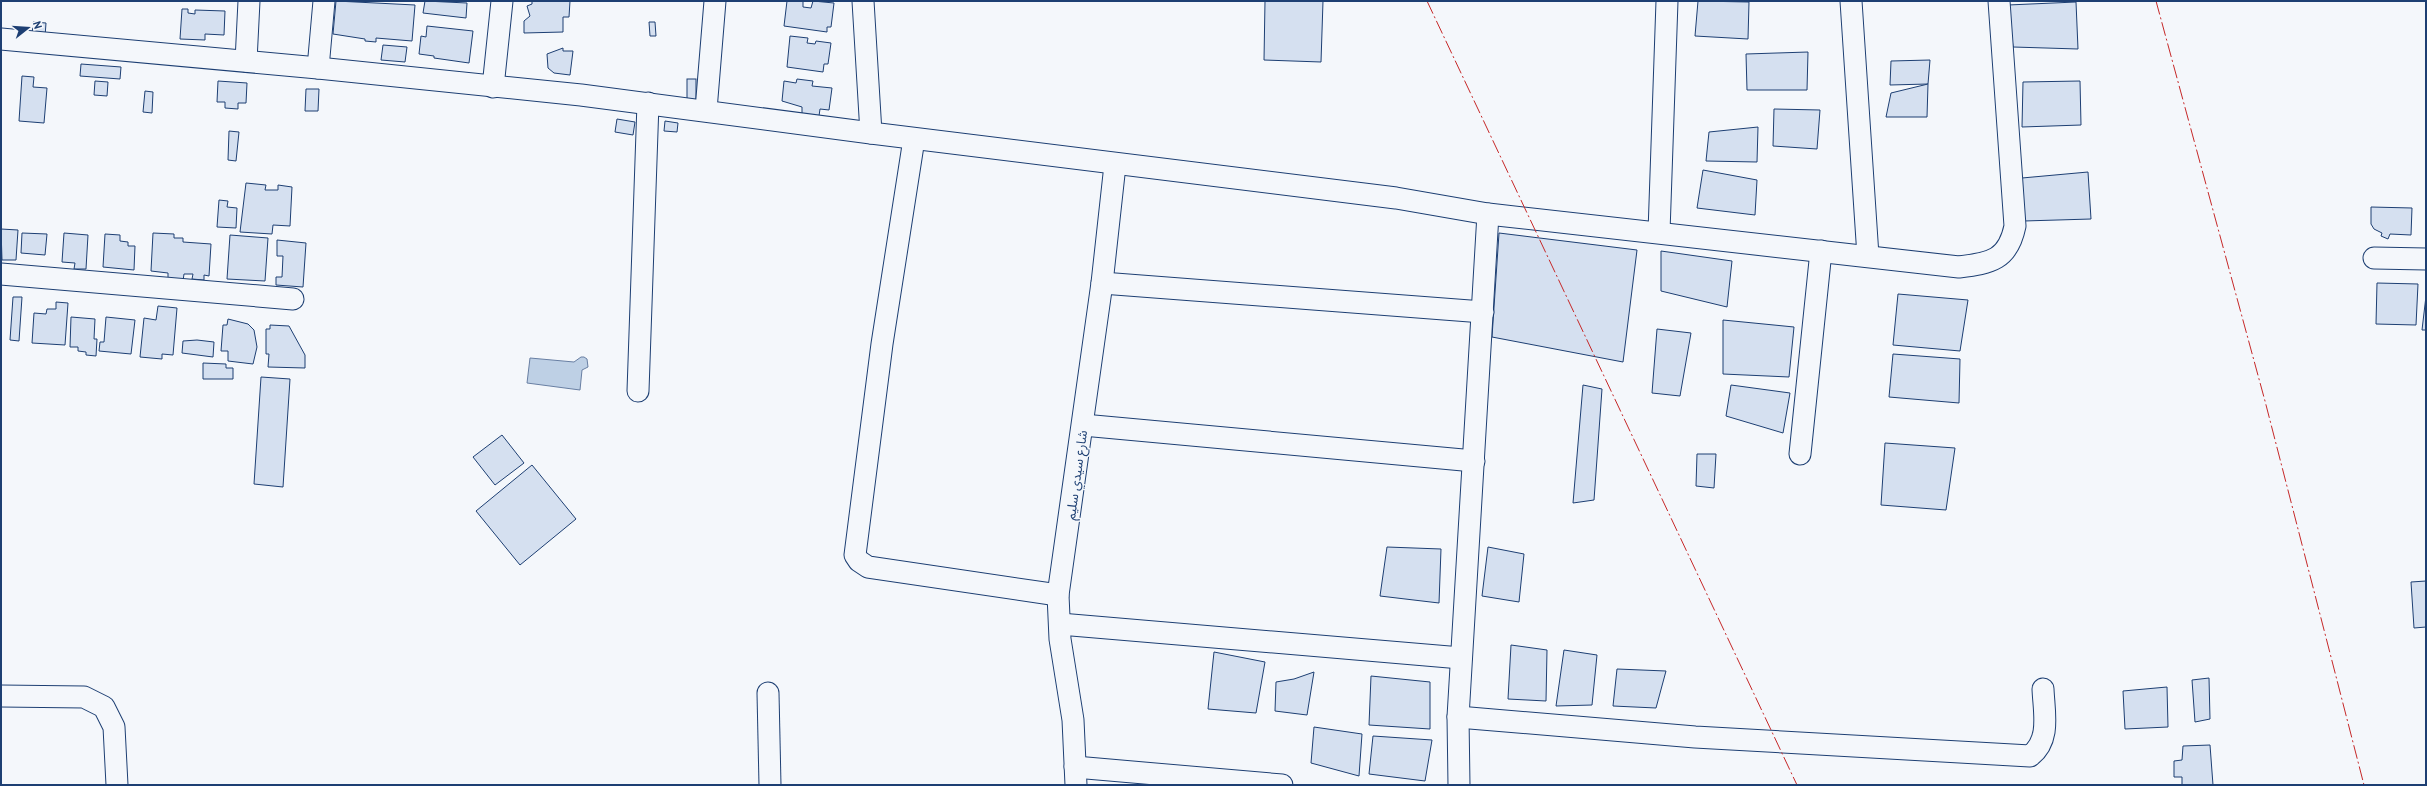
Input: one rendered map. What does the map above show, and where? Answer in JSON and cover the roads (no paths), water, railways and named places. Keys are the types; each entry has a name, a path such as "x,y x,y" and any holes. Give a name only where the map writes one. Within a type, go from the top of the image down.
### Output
{"street":[{"path":"246,61 249,1"},
{"path":"318,68 324,1"},
{"path":"493,86 502,1"},
{"path":"706,110 715,1"},
{"path":"863,1 871,133"},
{"path":"1659,232 1667,1"},
{"path":"1851,1 1868,256"},
{"path":"1,39 318,68 648,103 1114,165 1396,198 1488,214 1960,267 1985,264 2000,255 2011,244 2015,226 1999,1"},
{"path":"638,391 648,103"},
{"path":"914,139 882,344 855,555 859,561 868,567 1058,595"},
{"name":"شارع سيدي سليم","path":"1076,776 1073,720 1065,678 1058,595 1102,283 1114,165"},
{"path":"1459,785 1458,717 1488,214"},
{"path":"1800,454 1821,251"},
{"path":"2374,258 2426,259"},
{"path":"1,274 293,299"},
{"path":"1102,283 1483,312"},
{"path":"1083,426 1474,461"},
{"path":"1060,624 1461,658"},
{"path":"1458,717 1695,737 2030,756 2039,749 2045,736 2043,689"},
{"path":"768,693 770,785"},
{"path":"1,696 84,697 104,707 114,727 117,785"},
{"path":"1076,776 1282,785"}],"water":[{"path":"581,357 587,359 588,367 582,370 580,390 527,383 530,358 574,362"}]}
